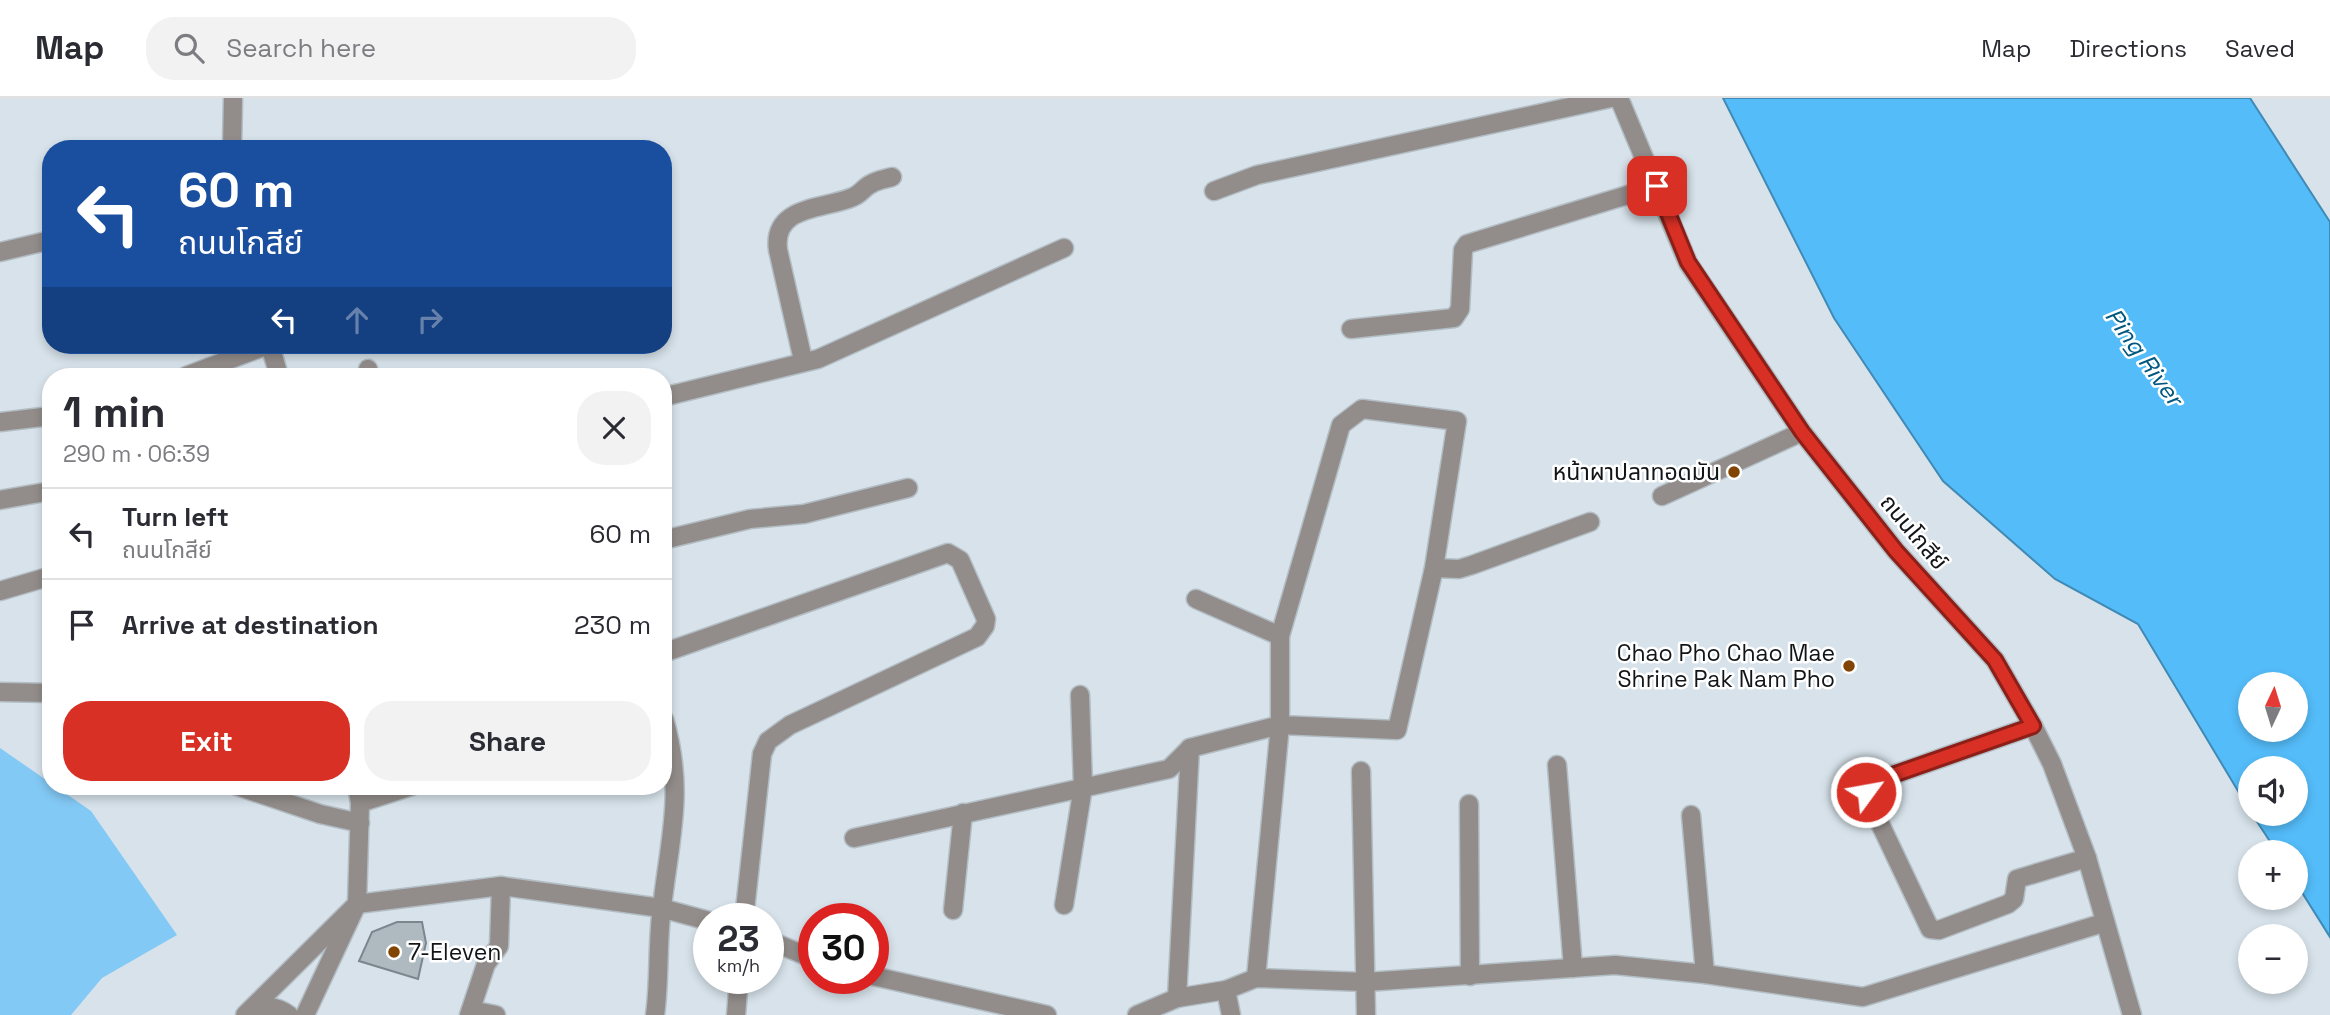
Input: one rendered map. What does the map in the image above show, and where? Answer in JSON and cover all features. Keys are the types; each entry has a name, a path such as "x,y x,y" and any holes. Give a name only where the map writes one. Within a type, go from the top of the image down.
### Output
{"street":[{"path":"232,140 233,98"},
{"path":"1214,191 1257,175 1611,98"},
{"name":"ถนนโกสีย์","path":"1619,98 1688,262 1802,432 1896,551 1995,660 2033,726 2052,764 2087,858 2103,923 2132,1015"},
{"path":"803,360 778,250 776,238 779,227 787,217 853,197 872,183 892,177"},
{"path":"1351,329 1454,318 1460,309 1463,250 1467,244 1657,186"},
{"path":"0,252 42,242"},
{"path":"672,395 803,360 818,359 1064,248"},
{"path":"207,368 245,354"},
{"path":"853,838 1169,769 1190,748 1280,725 1397,730 1434,568 1457,421 1362,409 1341,425 1280,636 1280,725 1256,978"},
{"path":"0,422 42,417"},
{"path":"1662,496 1802,432"},
{"path":"672,538 750,519 804,514 908,488"},
{"path":"0,500 42,493"},
{"path":"1434,568 1459,569 1590,522"},
{"path":"672,650 948,553 960,560 986,619 985,626 977,637 790,725 768,741 762,754 746,903"},
{"path":"0,591 42,579"},
{"path":"1196,599 1280,636"},
{"path":"0,692 42,693"},
{"path":"1064,905 1083,787 1080,695"},
{"path":"2033,726 1887,777 1866,792 1930,929 1939,930 2000,908 2014,900 2017,879 2087,858"},
{"path":"655,1015 660,982 661,908 672,848 676,797 672,748"},
{"path":"1177,998 1190,748"},
{"path":"1557,765 1573,968"},
{"path":"1361,771 1366,1015"},
{"path":"264,795 320,814 360,822"},
{"path":"305,1015 357,904 359,795"},
{"path":"1469,804 1470,975"},
{"path":"953,911 963,813"},
{"path":"1691,816 1705,974"},
{"path":"496,1015 470,1012 486,964 499,946 501,886"},
{"path":"246,1015 357,904 501,886 661,908 693,917"},
{"path":"1137,1015 1177,998 1226,990 1256,978 1366,982 1615,965 1705,974 1863,997 2103,923"},
{"path":"889,981 976,1007 1047,1015"},
{"path":"1226,990 1231,1015"},
{"path":"736,1015 738,994"},
{"path":"246,1015 273,1007 289,1015"}],"shaded area":[{"path":"0,748 42,777 42,795 68,795 91,811 177,935 102,978 71,1015 0,1015"}],"water":[{"name":"Ping River","path":"1723,98 2250,98 2330,222 2330,937 2308,902 2308,840 2269,840 2260,826 2308,826 2308,756 2238,756 2238,791 2138,624 2055,579 1943,481 1834,318"}],"building":[{"name":"7-Eleven","path":"397,922 422,922 426,943 418,979 359,961 372,932"}],"place":[{"name":"หน้าผาปลาทอดมัน","path":"1734,472"},
{"name":"Chao Pho Chao Mae Shrine Pak Nam Pho","path":"1849,666"},
{"name":"7-Eleven","path":"394,952"}],"route":[{"path":"1657,186 1688,262 1802,432 1896,551 1995,660 2033,726 1887,777 1866,792"}]}
